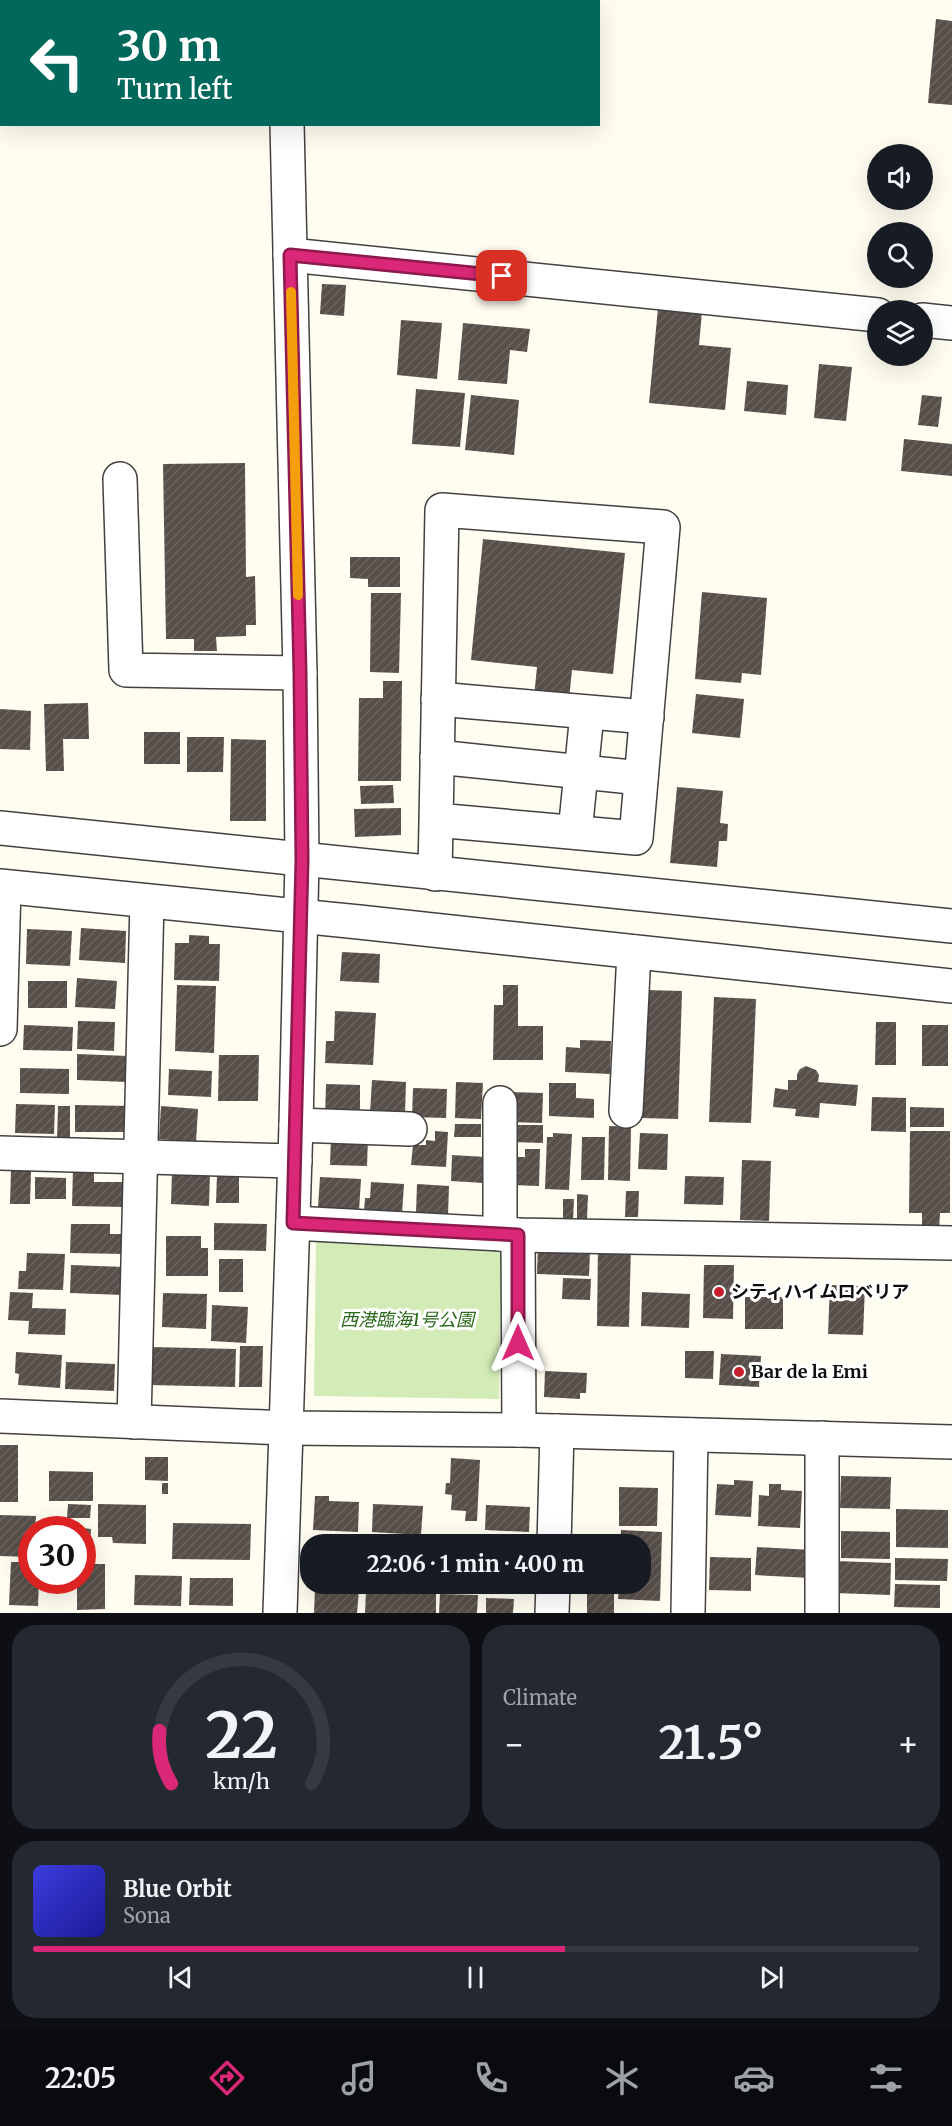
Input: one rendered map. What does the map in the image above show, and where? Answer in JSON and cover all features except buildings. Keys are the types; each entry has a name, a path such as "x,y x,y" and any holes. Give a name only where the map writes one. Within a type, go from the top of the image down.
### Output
{"street":[{"path":"280,1613 302,860 300,673 287,126"},
{"path":"290,255 867,314"},
{"path":"933,321 952,322"},
{"path":"120,479 126,670 300,673"},
{"path":"435,874 438,699 442,510 663,527 636,838 436,820"},
{"path":"438,699 587,714 647,717"},
{"path":"575,832 587,714"},
{"path":"437,757 641,778"},
{"path":"0,828 952,926"},
{"path":"0,1029 2,887 952,986"},
{"path":"134,1422 147,901"},
{"path":"626,1111 634,952"},
{"path":"500,1103 519,1430"},
{"path":"296,1125 410,1128"},
{"path":"0,1153 295,1161"},
{"path":"293,1223 509,1235 952,1244"},
{"path":"0,1416 287,1428 519,1430 952,1442"},
{"path":"554,1534 556,1431"},
{"path":"688,1613 691,1435"},
{"path":"822,1438 822,1613"},
{"path":"552,1613 553,1594"}],"green space":[{"name":"西港臨海1号公園","path":"316,1241 501,1244 499,1399 314,1396"}],"slow traffic":[{"path":"291,292 298,595"}],"place":[{"name":"シティハイムロベリア","path":"719,1292"},
{"name":"Bar de la Emi","path":"739,1372"}],"route":[{"path":"502,276 290,255 302,860 293,1223 518,1235 518,1343"}]}
